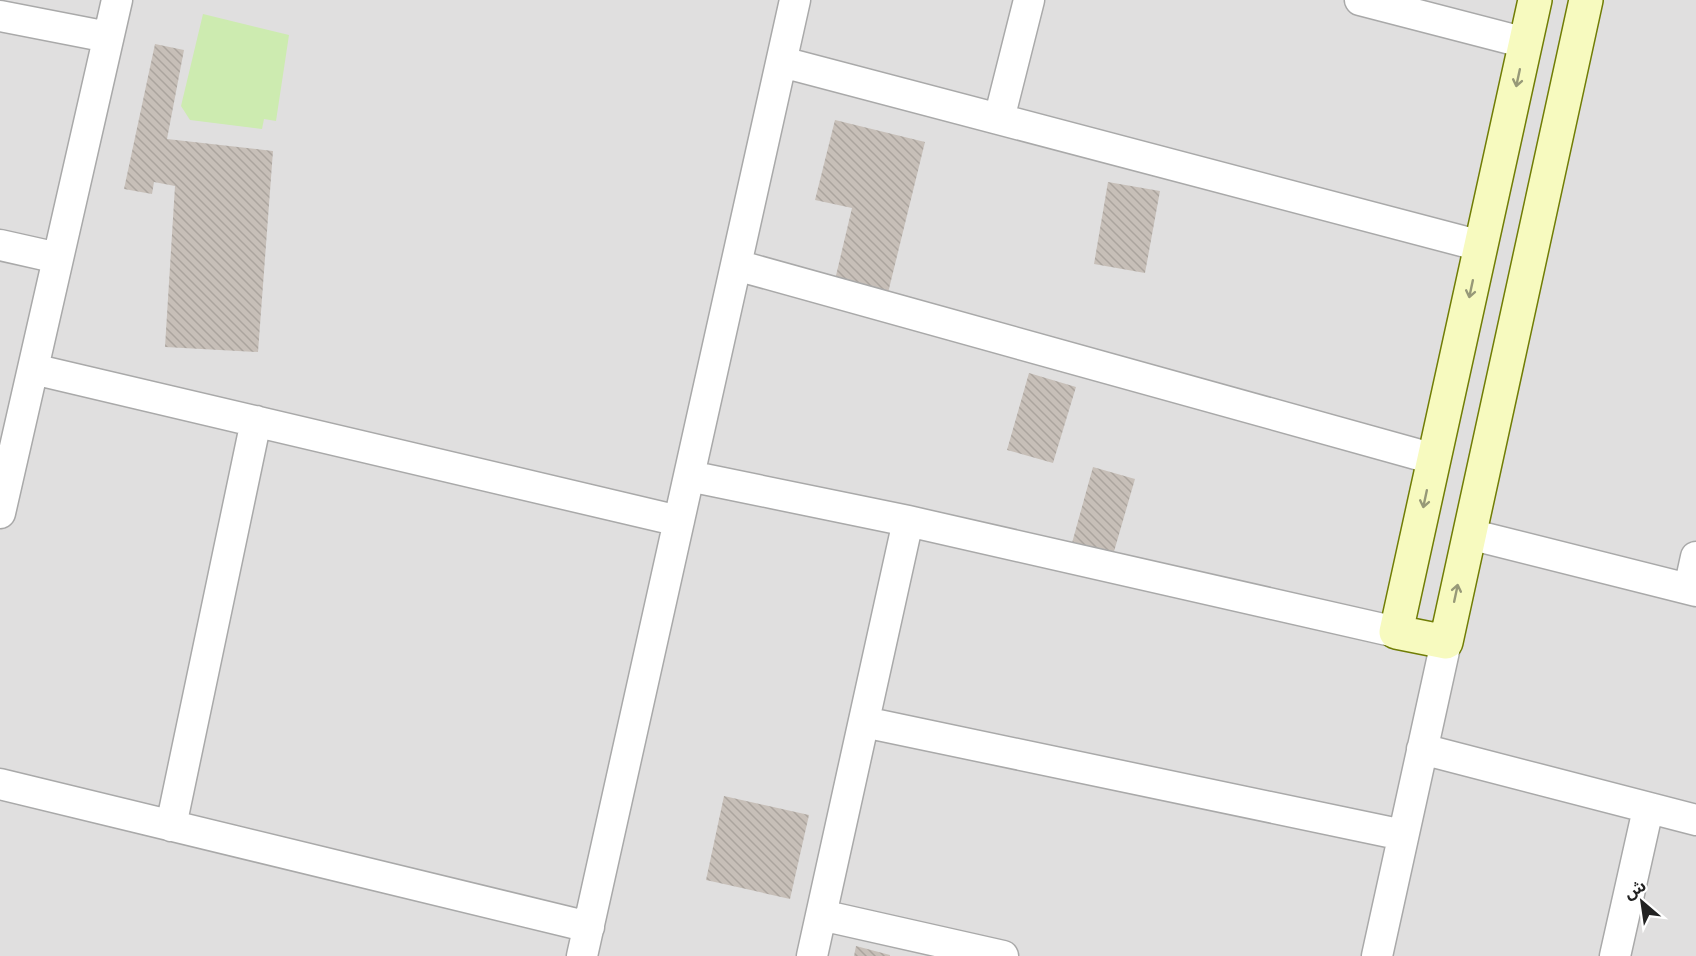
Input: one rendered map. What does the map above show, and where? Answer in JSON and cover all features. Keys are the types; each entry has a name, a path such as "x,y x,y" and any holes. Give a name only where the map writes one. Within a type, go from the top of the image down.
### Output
{"street":[{"path":"0,513 6,456 33,369 117,0"},
{"path":"582,956 795,0"},
{"path":"999,118 1029,0"},
{"path":"1360,0 1526,43"},
{"path":"1396,632 1535,0"},
{"path":"1377,956 1586,0"},
{"path":"0,16 108,37"},
{"path":"782,62 1481,246"},
{"path":"0,244 58,258"},
{"path":"736,265 1434,459"},
{"path":"33,369 679,520"},
{"path":"171,826 256,421"},
{"path":"689,476 908,521 1446,642"},
{"path":"812,956 908,521"},
{"path":"1469,534 1692,590 1696,557"},
{"path":"864,722 1403,835"},
{"path":"1422,749 1696,820"},
{"path":"0,784 589,927"},
{"path":"1615,956 1648,809"},
{"path":"821,915 1003,956"}],"shaded area":[{"path":"0,0 1696,0 1696,956 0,956"}],"green space":[{"path":"203,14 289,35 276,121 264,119 262,129 190,120 181,106"}],"building":[{"path":"155,44 184,50 167,139 273,151 258,352 165,347 175,186 154,182 152,194 124,189"},
{"path":"835,120 925,142 887,297 834,284 852,208 815,200"},
{"path":"1108,182 1160,191 1145,273 1094,264"},
{"path":"1029,373 1076,387 1053,463 1007,450"},
{"path":"1093,467 1135,479 1113,555 1072,543"},
{"path":"724,796 809,815 790,899 706,880"},
{"path":"856,946 890,955 890,956 854,956"}]}
